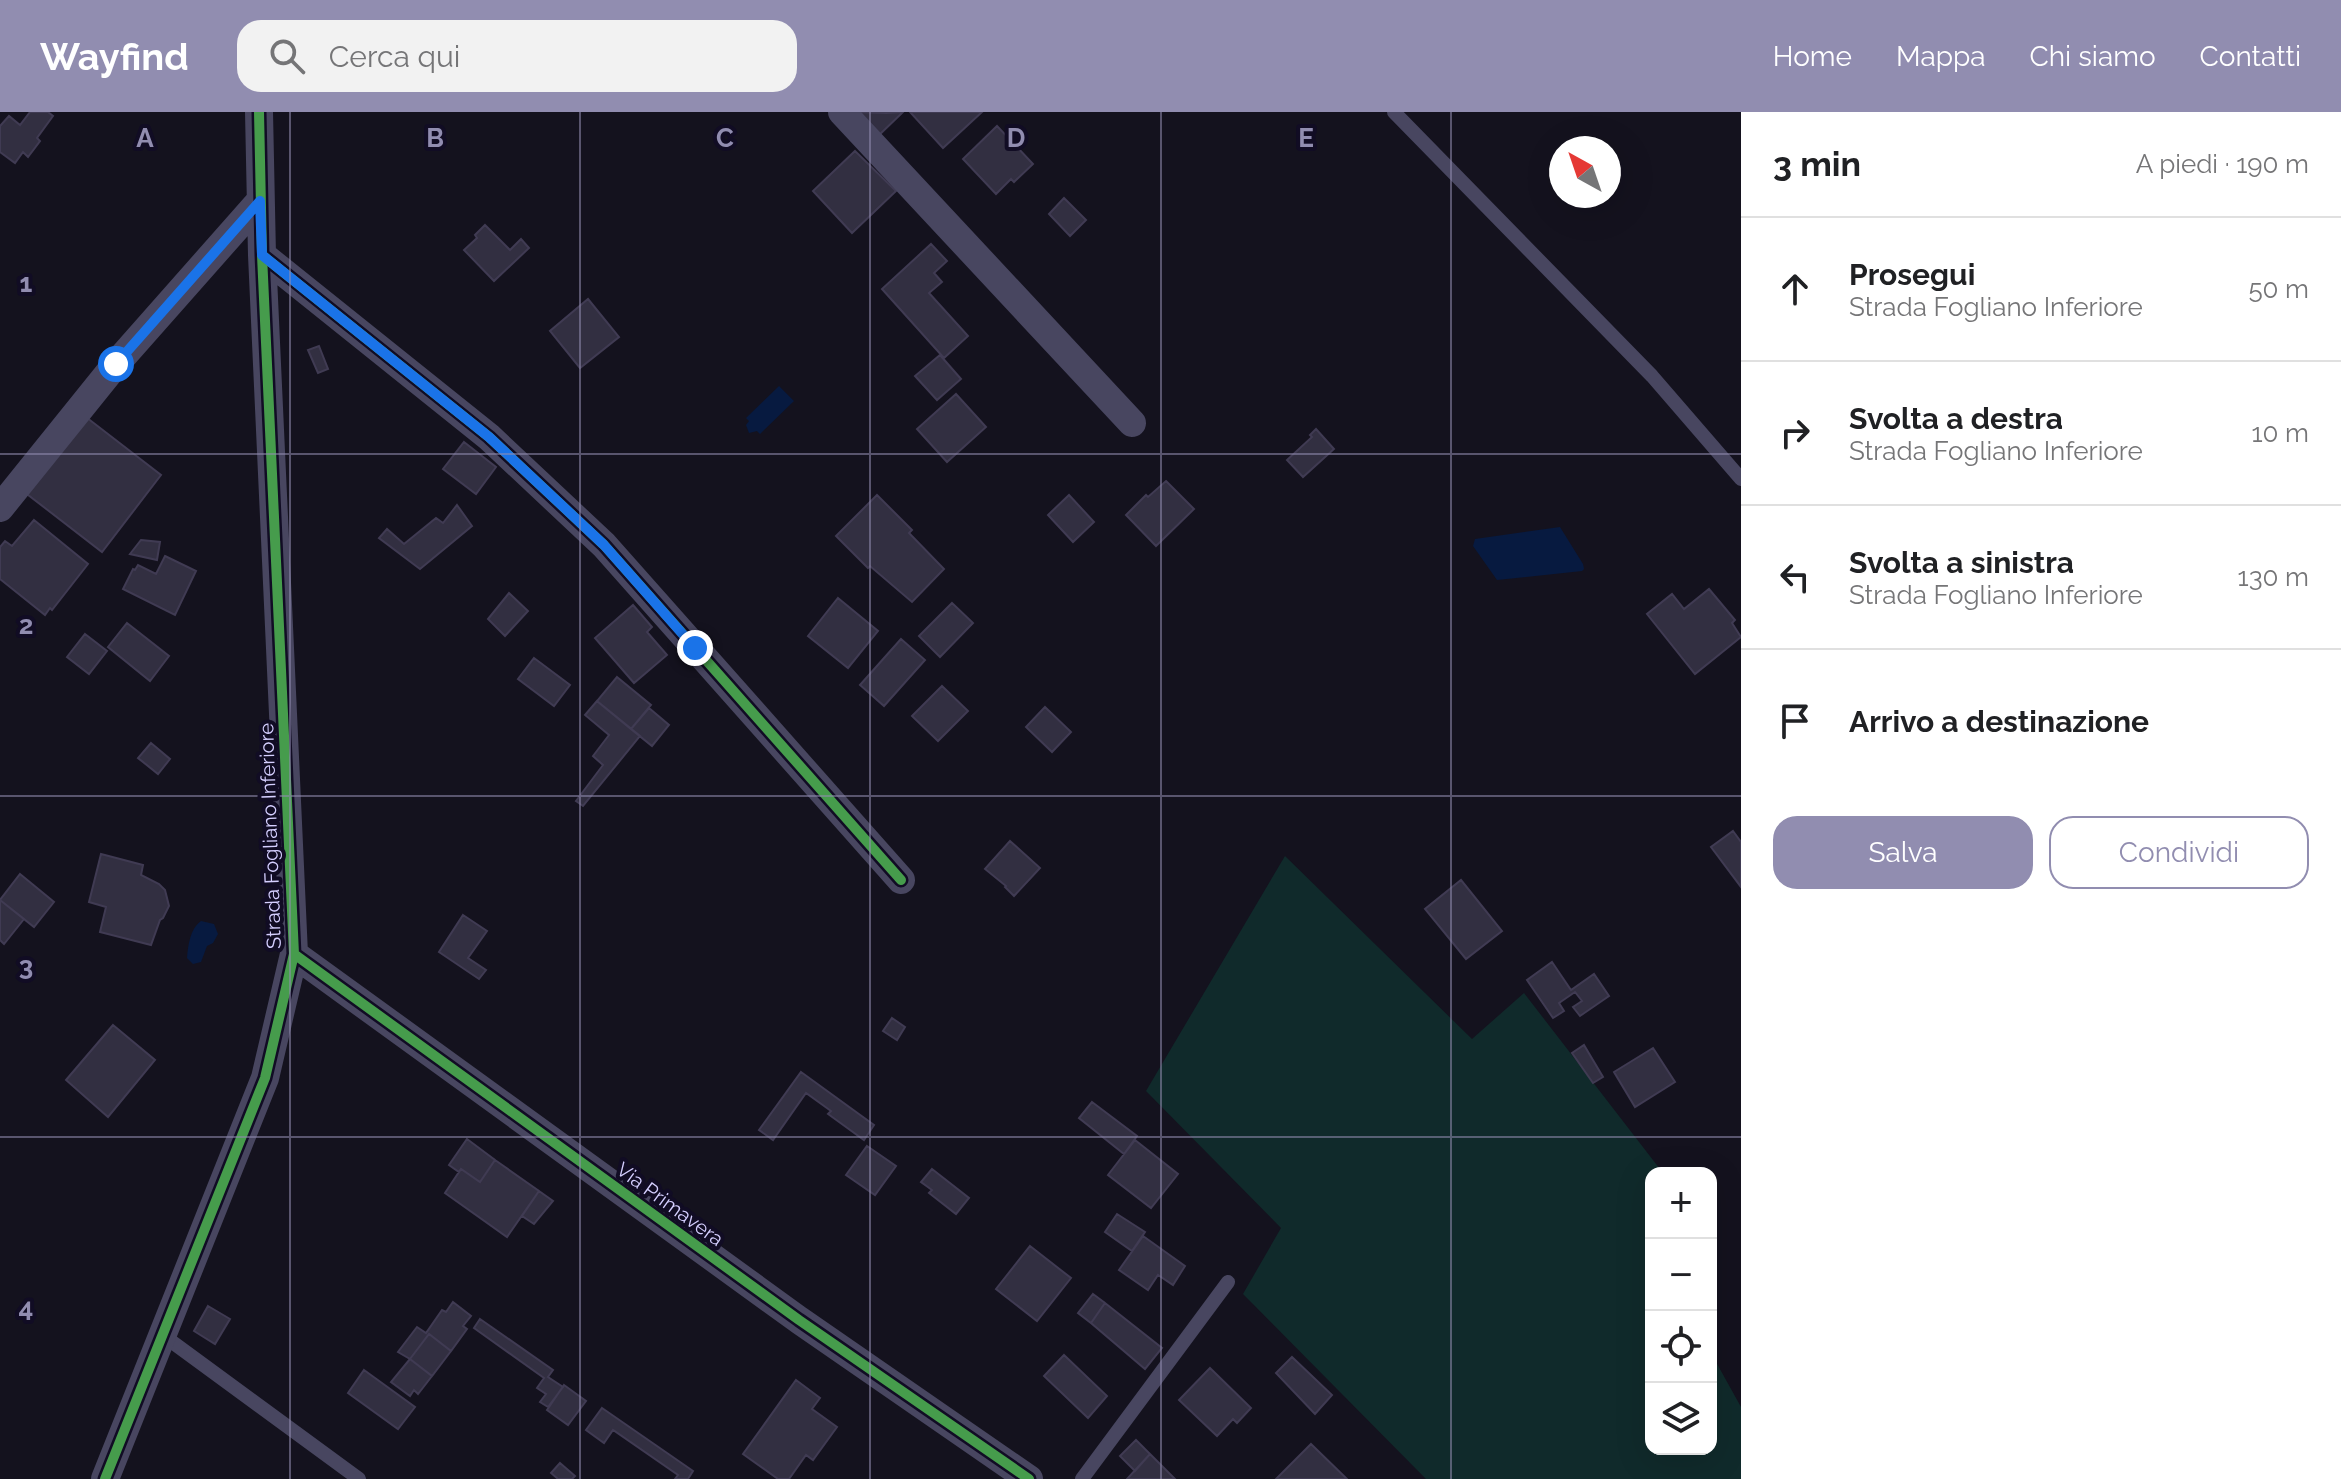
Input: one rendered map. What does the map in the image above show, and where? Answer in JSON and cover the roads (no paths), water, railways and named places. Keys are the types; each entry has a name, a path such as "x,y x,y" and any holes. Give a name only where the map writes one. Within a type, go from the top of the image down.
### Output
{"street":[{"name":"Strada Fogliano Inferiore","path":"105,1479 265,1078 294,954 262,255 259,112"},
{"path":"842,112 1132,423"},
{"path":"0,508 116,364 260,201"},
{"path":"262,255 489,437 604,545 901,880"},
{"name":"Via Primavera","path":"294,954 799,1320 1029,1479"}],"lane":[{"path":"1394,112 1652,376 1741,479"},
{"path":"1082,1479 1228,1282"},
{"path":"164,1336 359,1479"}],"water":[{"path":"779,386 794,401 760,434 757,431 749,433 746,418"},
{"path":"1560,527 1583,564 1582,571 1497,580 1473,546 1475,539"},
{"path":"201,921 214,924 218,934 207,946 201,962 193,964 187,958 189,943 194,928"}]}
